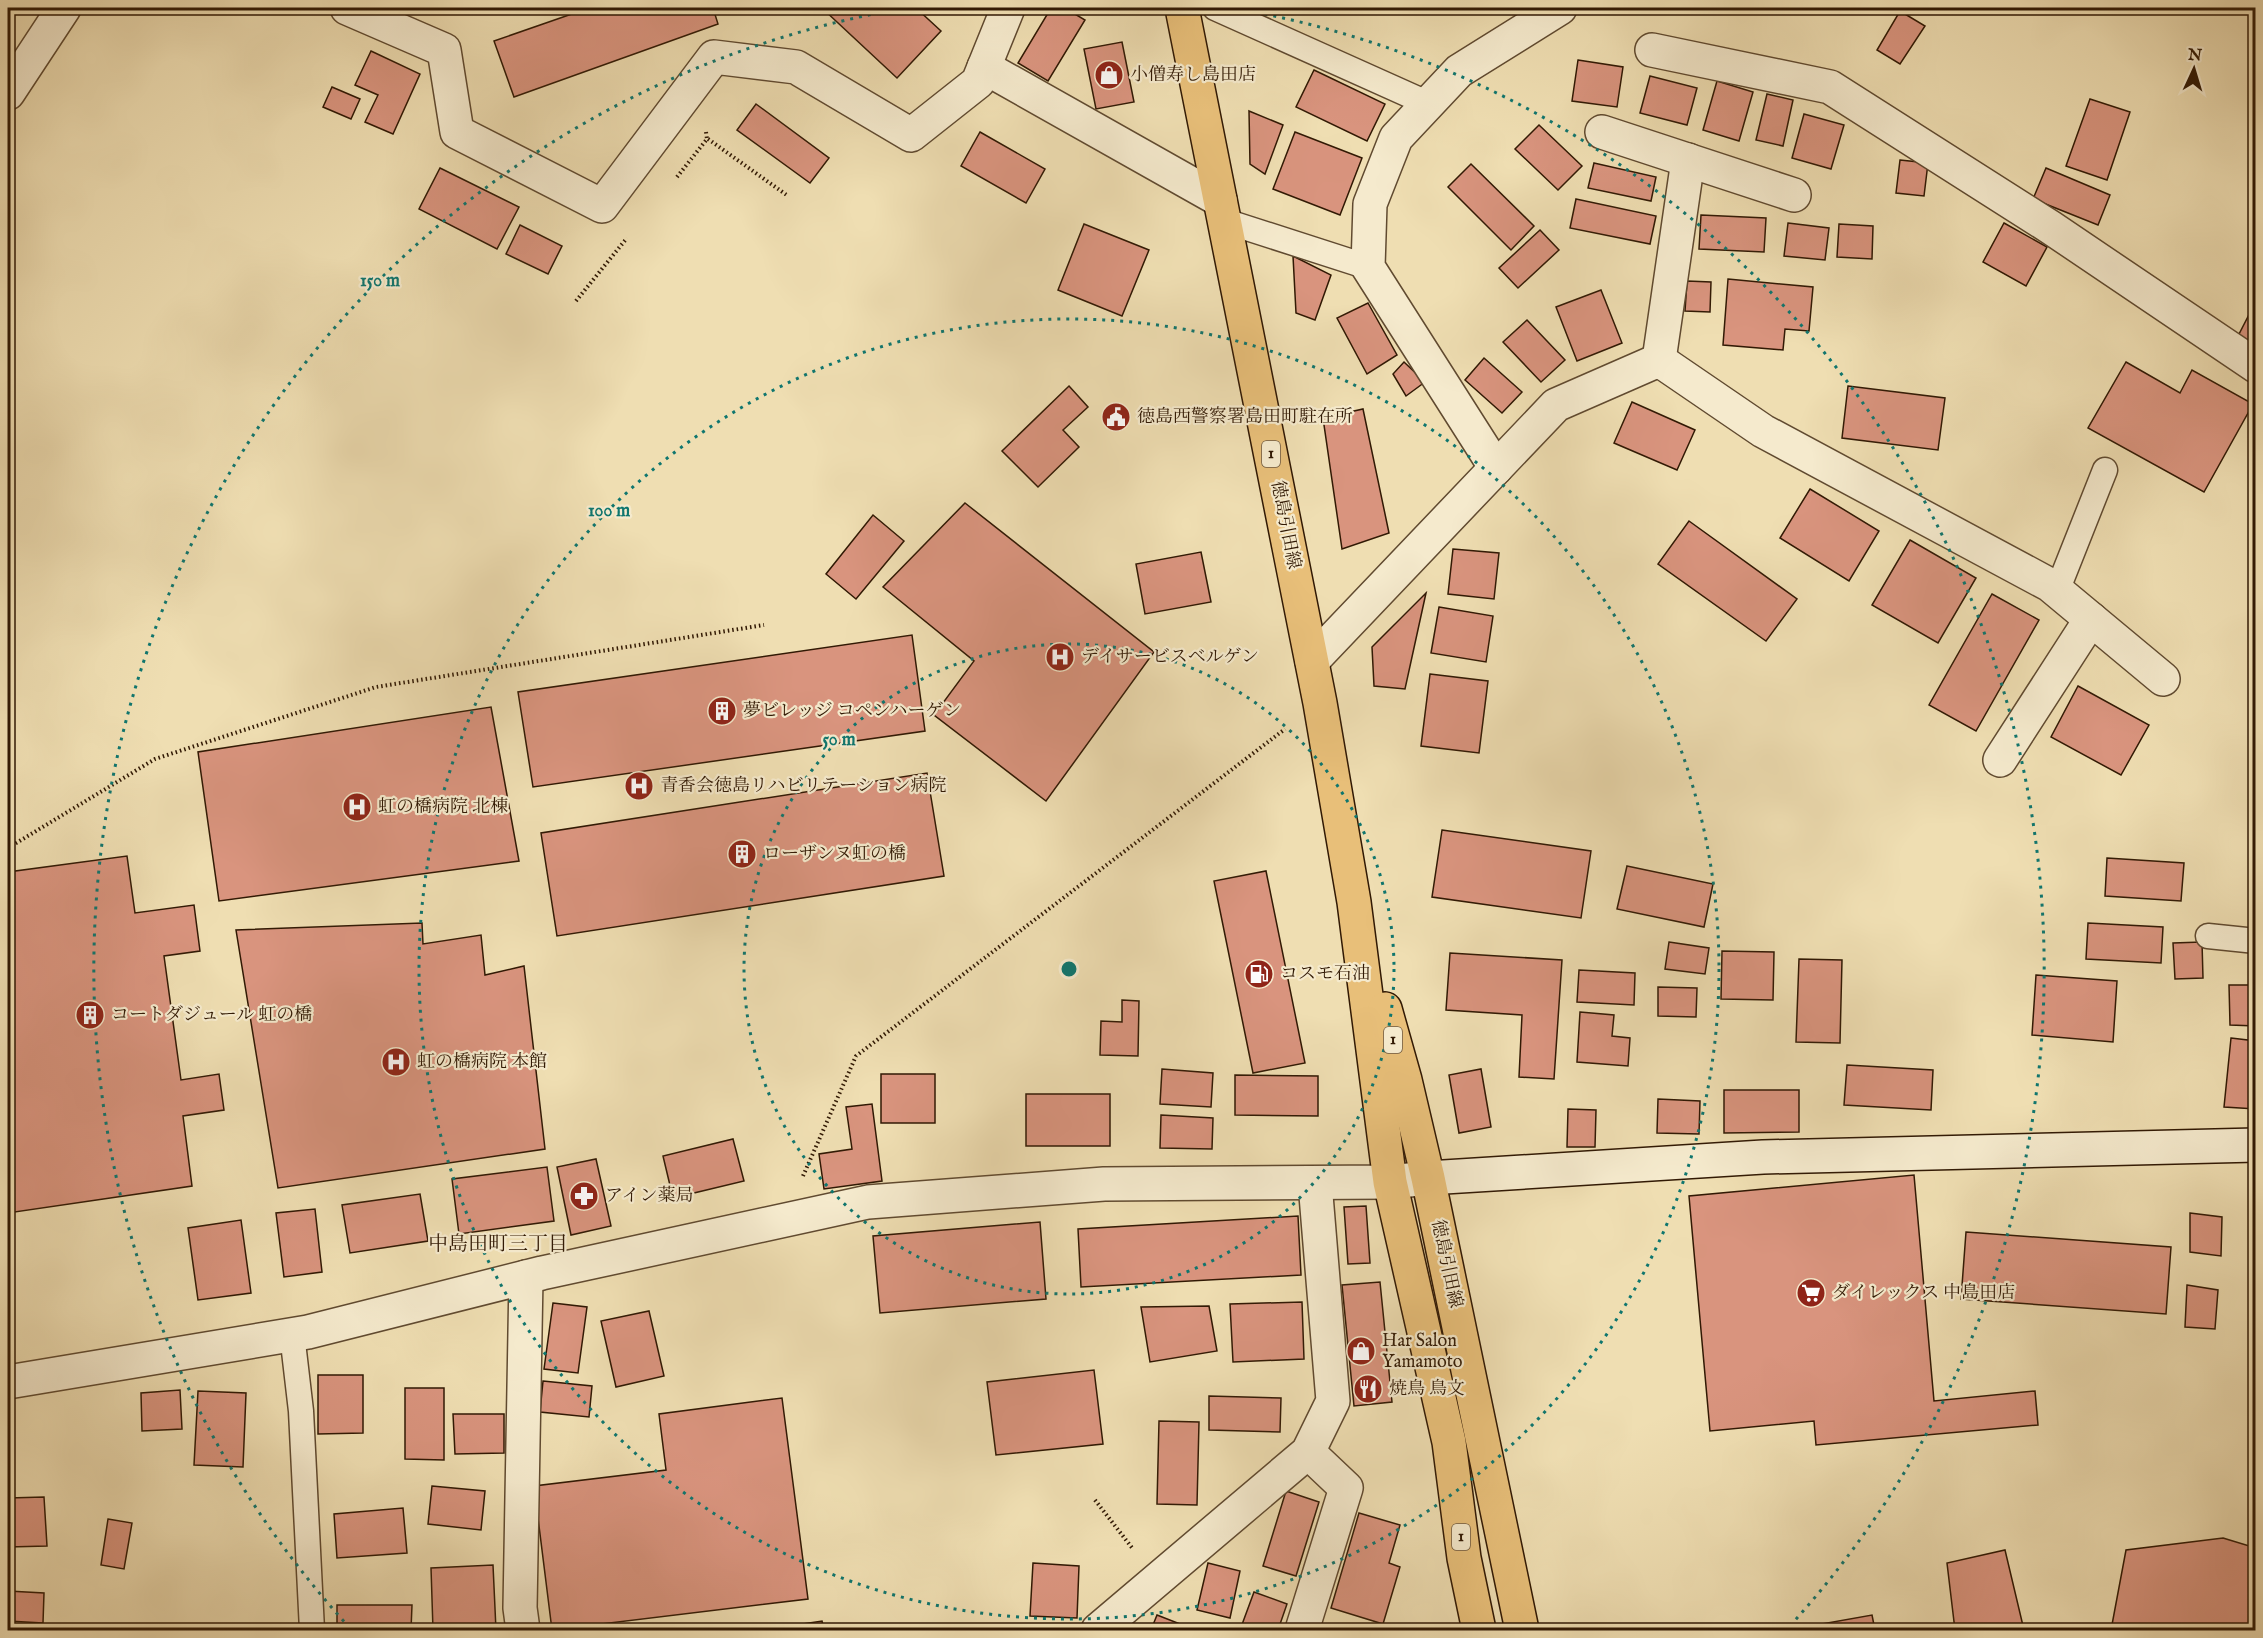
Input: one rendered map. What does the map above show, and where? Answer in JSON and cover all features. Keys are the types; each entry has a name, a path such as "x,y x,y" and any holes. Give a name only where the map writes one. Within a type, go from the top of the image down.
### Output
{"main road":[{"name":"徳島引田線","path":"1182,8 1320,703 1354,902 1390,1182 1449,1442 1464,1558 1479,1630"},
{"name":"徳島引田線","path":"1354,902 1405,1080 1414,1127 1428,1178 1522,1630"}],"street":[{"path":"8,93 64,8"},
{"path":"347,8 444,50 457,132 602,206 714,57 795,67 911,135 978,82 1008,8"},
{"path":"1496,468 1368,267 1370,204 1396,138 1460,71 1560,8"},
{"path":"1652,50 1830,87 2050,227 2256,366"},
{"path":"984,68 1222,210"},
{"path":"1602,132 1794,195"},
{"path":"1659,360 1689,160"},
{"path":"1312,661 1556,405 1659,360"},
{"path":"1659,360 1763,431 2050,585 2163,679"},
{"path":"2000,760 2091,619"},
{"path":"8,1382 308,1332 526,1277 868,1202 1104,1184 1390,1182 1763,1157 2256,1144"},
{"path":"1098,1630 1308,1452 1333,1401 1315,1182"},
{"path":"523,1630 520,1608 526,1277"},
{"path":"1302,1630 1346,1488 1308,1452"}],"lane":[{"path":"1215,8 1429,104"},
{"path":"1222,210 1368,267"},
{"path":"2057,591 2105,470"},
{"path":"2208,936 2256,941"},
{"path":"292,1334 301,1411 312,1630"}],"path":[{"path":"707,139 788,195"},
{"path":"8,848 155,759 375,687 764,625"},
{"path":"783,1221 856,1056 1320,703"},
{"path":"1095,1500 1157,1580"}],"building":[{"path":"589,8 713,8 718,24 514,97 494,41"},
{"path":"822,8 916,8 941,31 897,78"},
{"path":"1051,8 1065,8 1085,20 1048,81 1018,63"},
{"path":"1900,11 1925,26 1900,64 1877,50"},
{"name":"小僧寿し島田店","path":"1122,42 1134,102 1096,109 1084,49"},
{"path":"371,51 420,74 393,134 365,122 378,95 355,85"},
{"path":"1578,60 1623,67 1617,107 1572,101"},
{"path":"1314,70 1385,104 1367,141 1296,107"},
{"path":"1650,76 1697,88 1687,125 1640,113"},
{"path":"1717,81 1753,92 1739,141 1703,130"},
{"path":"332,87 360,99 351,119 323,107"},
{"path":"1767,94 1793,100 1783,146 1756,140"},
{"path":"2090,99 2130,112 2107,180 2066,166"},
{"path":"756,104 829,158 810,183 737,130"},
{"path":"1249,111 1283,125 1265,174 1250,164"},
{"path":"1804,114 1844,125 1831,169 1792,158"},
{"path":"1539,125 1582,166 1558,190 1515,149"},
{"path":"980,132 1045,169 1026,203 961,166"},
{"path":"1295,132 1362,158 1340,215 1273,189"},
{"path":"1900,160 1928,163 1924,196 1896,193"},
{"path":"1594,163 1656,177 1651,201 1588,188"},
{"path":"1471,164 1534,226 1511,250 1448,187"},
{"path":"440,168 519,207 497,249 419,209"},
{"path":"2046,168 2110,195 2098,225 2033,199"},
{"path":"1576,199 1656,216 1650,244 1570,228"},
{"path":"1701,215 1766,218 1764,252 1699,249"},
{"path":"1788,223 1829,228 1825,260 1784,256"},
{"path":"2004,223 2047,247 2026,286 1983,262"},
{"path":"1084,224 1149,250 1122,316 1058,290"},
{"path":"1839,224 1873,226 1872,259 1837,257"},
{"path":"520,225 562,246 548,274 506,254"},
{"path":"1540,230 1559,250 1518,288 1499,268"},
{"path":"1293,256 1331,275 1315,320 1296,313"},
{"path":"1728,279 1813,287 1809,331 1785,329 1783,350 1723,345"},
{"path":"1687,281 1711,282 1710,312 1685,311"},
{"path":"1601,290 1622,343 1577,361 1556,307"},
{"path":"2256,301 2256,350 2236,340"},
{"path":"1368,303 1397,355 1367,374 1337,318"},
{"path":"1527,320 1565,360 1541,382 1503,342"},
{"path":"1484,358 1522,392 1502,413 1465,380"},
{"path":"1404,362 1425,382 1406,396 1393,374"},
{"path":"2126,362 2180,393 2192,370 2253,404 2204,492 2088,428"},
{"path":"1069,386 1088,407 1063,430 1079,447 1038,487 1002,451"},
{"path":"1848,386 1945,398 1938,450 1842,438"},
{"path":"1632,402 1695,430 1677,470 1614,443"},
{"path":"1363,409 1389,533 1342,549 1323,418"},
{"path":"1810,489 1879,531 1849,581 1780,538"},
{"name":"デイサービスベルゲン","path":"965,503 1154,652 1046,801 934,715 974,661 883,587"},
{"path":"873,515 904,541 856,599 826,574"},
{"path":"1689,521 1797,599 1766,641 1658,564"},
{"path":"1910,540 1976,578 1938,643 1872,605"},
{"path":"1453,549 1499,553 1494,599 1448,594"},
{"path":"1201,552 1211,602 1145,614 1136,564"},
{"path":"1426,593 1405,689 1374,686 1372,647"},
{"path":"1992,594 2039,620 1976,731 1929,705"},
{"path":"1439,607 1493,616 1486,662 1431,653"},
{"name":"夢ビレッジ コペンハーゲン","path":"912,635 925,731 533,787 518,692"},
{"path":"1430,674 1488,681 1479,753 1421,746"},
{"path":"2078,686 2149,725 2121,775 2051,737"},
{"name":"虹の橋病院 北棟","path":"491,707 519,861 219,901 198,752"},
{"name":"ローザンヌ虹の橋","path":"927,773 944,876 557,936 541,833"},
{"path":"1442,830 1591,851 1581,918 1432,897"},
{"name":"コートダジュール 虹の橋","path":"127,856 135,913 194,905 200,951 164,956 181,1080 219,1074 224,1110 183,1116 192,1186 8,1213 8,872"},
{"path":"2107,858 2184,863 2181,901 2105,896"},
{"path":"1627,866 1713,884 1704,927 1617,909"},
{"path":"1266,871 1305,1063 1253,1073 1214,881"},
{"name":"虹の橋病院 本館","path":"422,923 423,944 481,935 485,975 524,966 545,1149 278,1188 236,930"},
{"path":"2088,923 2163,927 2161,963 2086,959"},
{"path":"1669,942 1709,948 1705,974 1665,969"},
{"path":"2202,942 2203,978 2175,979 2173,943"},
{"path":"1722,951 1774,952 1773,1000 1721,999"},
{"path":"1450,953 1562,960 1554,1079 1519,1077 1522,1015 1446,1010"},
{"path":"1799,959 1842,960 1840,1043 1796,1042"},
{"path":"1579,970 1635,973 1634,1005 1577,1002"},
{"path":"2036,975 2117,981 2113,1042 2032,1035"},
{"path":"2229,985 2256,985 2256,1026 2230,1025"},
{"path":"1658,987 1697,988 1696,1017 1658,1016"},
{"path":"1122,1000 1139,1001 1138,1056 1100,1055 1101,1021 1122,1022"},
{"path":"1580,1012 1614,1015 1612,1036 1630,1038 1628,1066 1577,1062"},
{"path":"2231,1038 2256,1041 2256,1109 2224,1107"},
{"path":"1847,1065 1933,1070 1931,1110 1844,1105"},
{"path":"1162,1069 1213,1073 1211,1107 1160,1104"},
{"path":"1481,1069 1491,1127 1459,1133 1449,1075"},
{"path":"881,1074 935,1074 935,1123 881,1123"},
{"path":"1235,1075 1318,1076 1318,1116 1235,1115"},
{"path":"1724,1090 1799,1090 1799,1132 1724,1133"},
{"path":"1026,1094 1110,1094 1110,1146 1026,1146"},
{"path":"1658,1099 1700,1101 1699,1134 1657,1133"},
{"path":"872,1104 882,1181 824,1189 819,1154 852,1149 846,1107"},
{"path":"1568,1109 1596,1110 1595,1147 1567,1147"},
{"path":"1161,1115 1213,1118 1212,1149 1160,1148"},
{"path":"733,1139 744,1181 673,1198 663,1156"},
{"name":"アイン薬局","path":"596,1159 611,1226 571,1235 557,1167"},
{"path":"547,1167 554,1221 459,1234 452,1179"},
{"name":"ダイレックス 中島田店","path":"1914,1175 1934,1401 2035,1391 2038,1425 1816,1445 1814,1421 1710,1431 1689,1196"},
{"path":"420,1194 428,1241 350,1253 342,1205"},
{"path":"1366,1206 1370,1263 1348,1264 1344,1207"},
{"path":"315,1209 322,1272 284,1277 276,1213"},
{"path":"2190,1213 2222,1217 2221,1256 2190,1252"},
{"path":"1298,1216 1301,1275 1081,1287 1078,1229"},
{"path":"241,1220 251,1293 198,1300 188,1228"},
{"path":"1040,1222 1046,1299 880,1313 873,1236"},
{"path":"1966,1232 2171,1247 2166,1314 1961,1299"},
{"path":"1380,1282 1392,1402 1354,1406 1342,1285"},
{"path":"2187,1285 2218,1290 2215,1329 2185,1327"},
{"path":"1302,1302 1304,1359 1233,1362 1230,1304"},
{"path":"553,1303 587,1307 578,1373 544,1369"},
{"path":"1209,1306 1217,1351 1150,1362 1141,1307"},
{"path":"649,1311 664,1376 616,1387 601,1321"},
{"path":"1094,1370 1103,1444 996,1455 987,1382"},
{"path":"318,1375 363,1375 363,1433 318,1434"},
{"path":"543,1381 592,1386 589,1417 540,1412"},
{"path":"405,1388 444,1388 444,1460 405,1459"},
{"path":"180,1390 182,1429 142,1431 141,1393"},
{"path":"198,1391 246,1393 243,1467 194,1465"},
{"path":"1209,1396 1281,1398 1280,1432 1209,1430"},
{"path":"782,1398 808,1599 552,1630 534,1486 666,1470 659,1414"},
{"path":"453,1414 504,1414 504,1453 455,1454"},
{"path":"1159,1421 1199,1422 1197,1505 1157,1504"},
{"path":"432,1486 485,1491 481,1530 428,1524"},
{"path":"1286,1491 1319,1502 1296,1576 1263,1566"},
{"path":"44,1497 47,1546 8,1547 8,1498"},
{"path":"403,1508 407,1553 337,1558 334,1514"},
{"path":"1359,1513 1400,1525 1389,1563 1400,1567 1383,1624 1331,1608"},
{"path":"108,1519 132,1523 124,1569 101,1565"},
{"path":"2223,1538 2256,1548 2256,1630 2111,1630 2126,1550"},
{"path":"2005,1550 2024,1630 1955,1630 1947,1563"},
{"path":"1033,1563 1079,1566 1077,1618 1030,1616"},
{"path":"1208,1563 1240,1571 1230,1618 1197,1610"},
{"path":"493,1565 496,1630 433,1630 431,1568"},
{"path":"8,1591 44,1593 43,1623 8,1621"},
{"path":"1254,1592 1287,1604 1278,1630 1240,1630"},
{"path":"337,1605 412,1605 411,1630 337,1630"},
{"path":"1157,1615 1193,1629 1151,1630"},
{"path":"1872,1615 1875,1630 1788,1630"},
{"path":"822,1621 824,1630 762,1630"}],"place":[{"name":"小僧寿し島田店","path":"1109,75"},
{"name":"徳島西警察署島田町駐在所","path":"1116,417"},
{"name":"デイサービスベルゲン","path":"1060,657"},
{"name":"夢ビレッジ コペンハーゲン","path":"722,711"},
{"name":"青香会徳島リハビリテーション病院","path":"639,786"},
{"name":"虹の橋病院 北棟","path":"357,807"},
{"name":"ローザンヌ虹の橋","path":"742,854"},
{"name":"コスモ石油","path":"1259,974"},
{"name":"コートダジュール 虹の橋","path":"90,1015"},
{"name":"虹の橋病院 本館","path":"396,1062"},
{"name":"アイン薬局","path":"584,1196"},
{"name":"ダイレックス 中島田店","path":"1811,1293"},
{"name":"Har Salon Yamamoto","path":"1361,1351"},
{"name":"焼鳥 鳥文","path":"1368,1389"}],"district":[{"name":"中島田町三丁目","path":"498,1244"}]}
